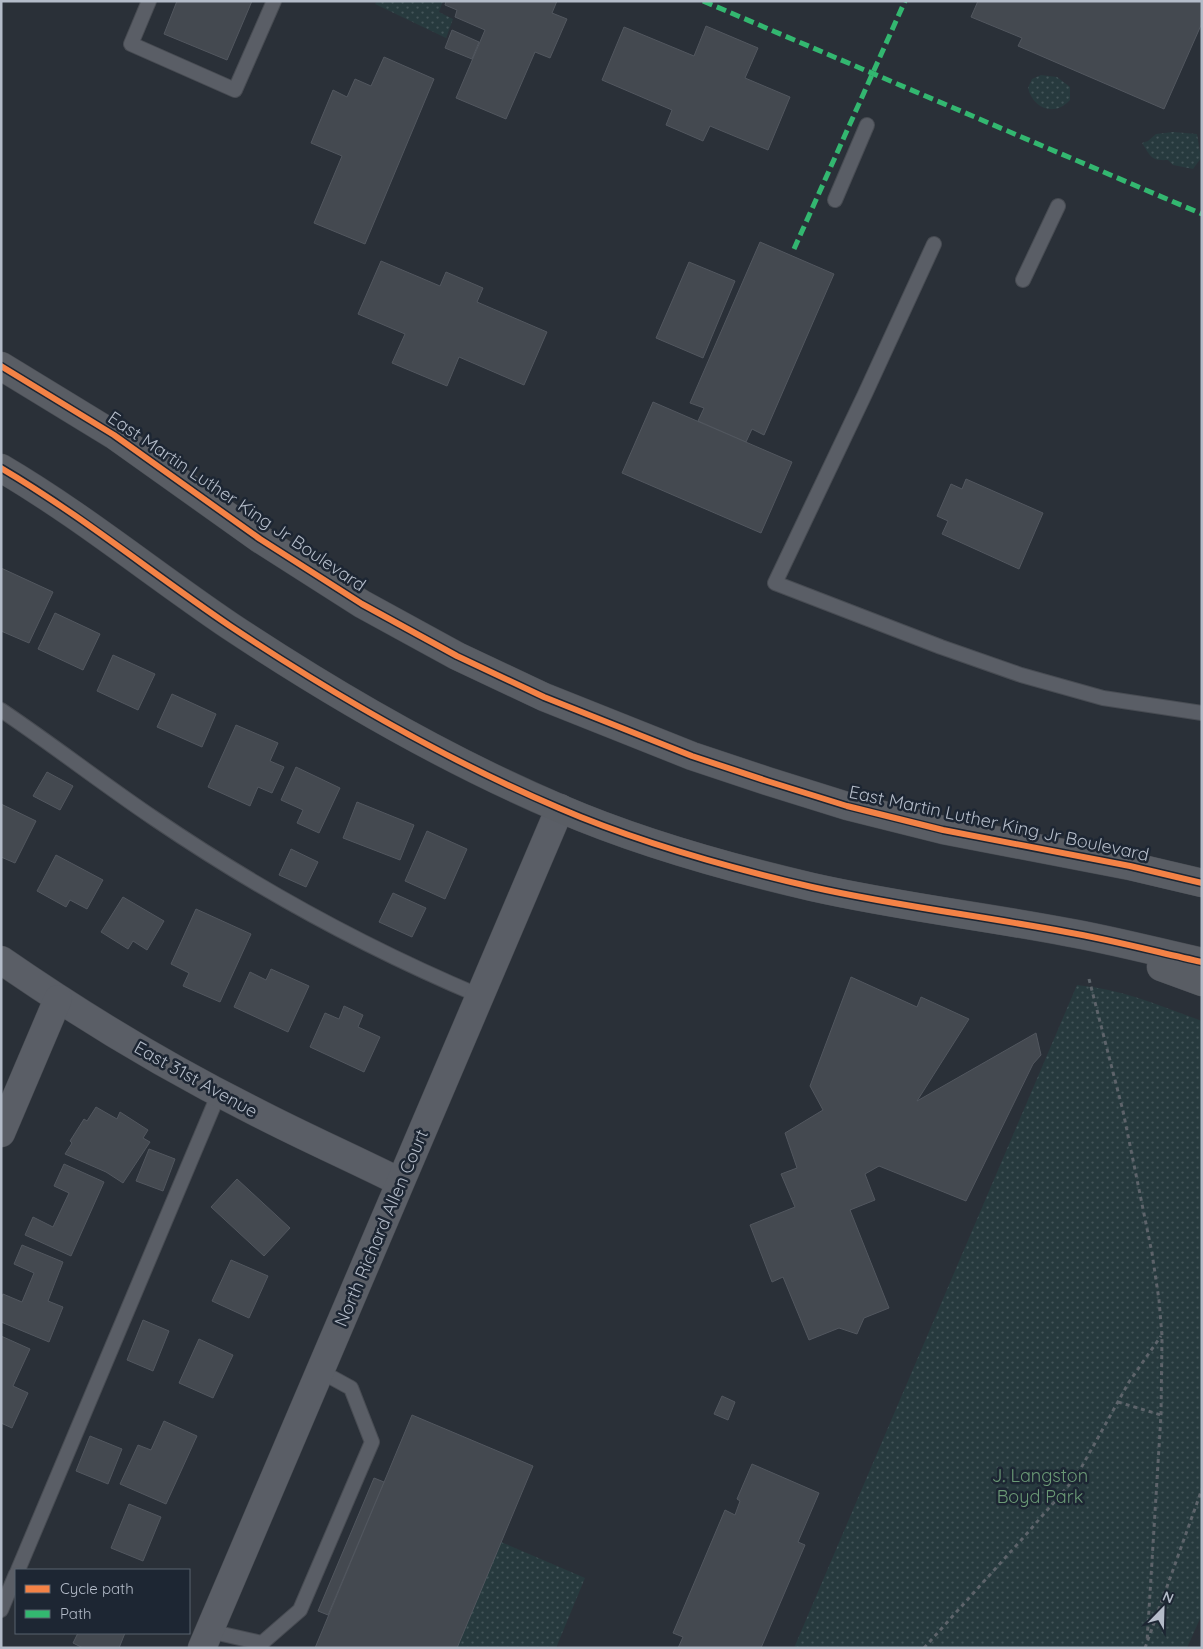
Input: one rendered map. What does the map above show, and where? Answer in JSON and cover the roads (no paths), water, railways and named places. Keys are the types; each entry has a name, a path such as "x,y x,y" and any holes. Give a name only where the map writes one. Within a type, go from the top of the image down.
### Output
{"main road":[{"name":"East Martin Luther King Jr Boulevard","path":"1,366 114,434 260,538 362,604 457,656 544,697 692,756 847,806 943,830 1130,866 1202,882"},
{"path":"1,468 60,505 220,619 294,668 401,730 460,761 560,808 656,845 814,887 1069,932 1202,962"},
{"path":"1069,932 1202,982"}],"street":[{"name":"North Richard Allen Court","path":"206,1639 560,808"},
{"name":"East 31st Avenue","path":"1,960 58,999 164,1063 219,1093 400,1182"},
{"path":"1,1133 58,999"}],"lane":[{"path":"149,1 130,44 235,90 274,1"},
{"path":"835,200 867,125"},
{"path":"1023,280 1058,206"},
{"path":"934,244 870,385 775,583 941,647 1021,675 1103,698 1202,713"},
{"path":"1,710 103,784 240,875 366,944 480,996"},
{"path":"18,1569 219,1093"},
{"path":"206,1639 262,1643 300,1610 372,1442 351,1388 320,1371"},
{"path":"1,1610 15,1576"}],"park label":[{"name":"J. Langston Boyd Park","path":"1040,1485"}]}
